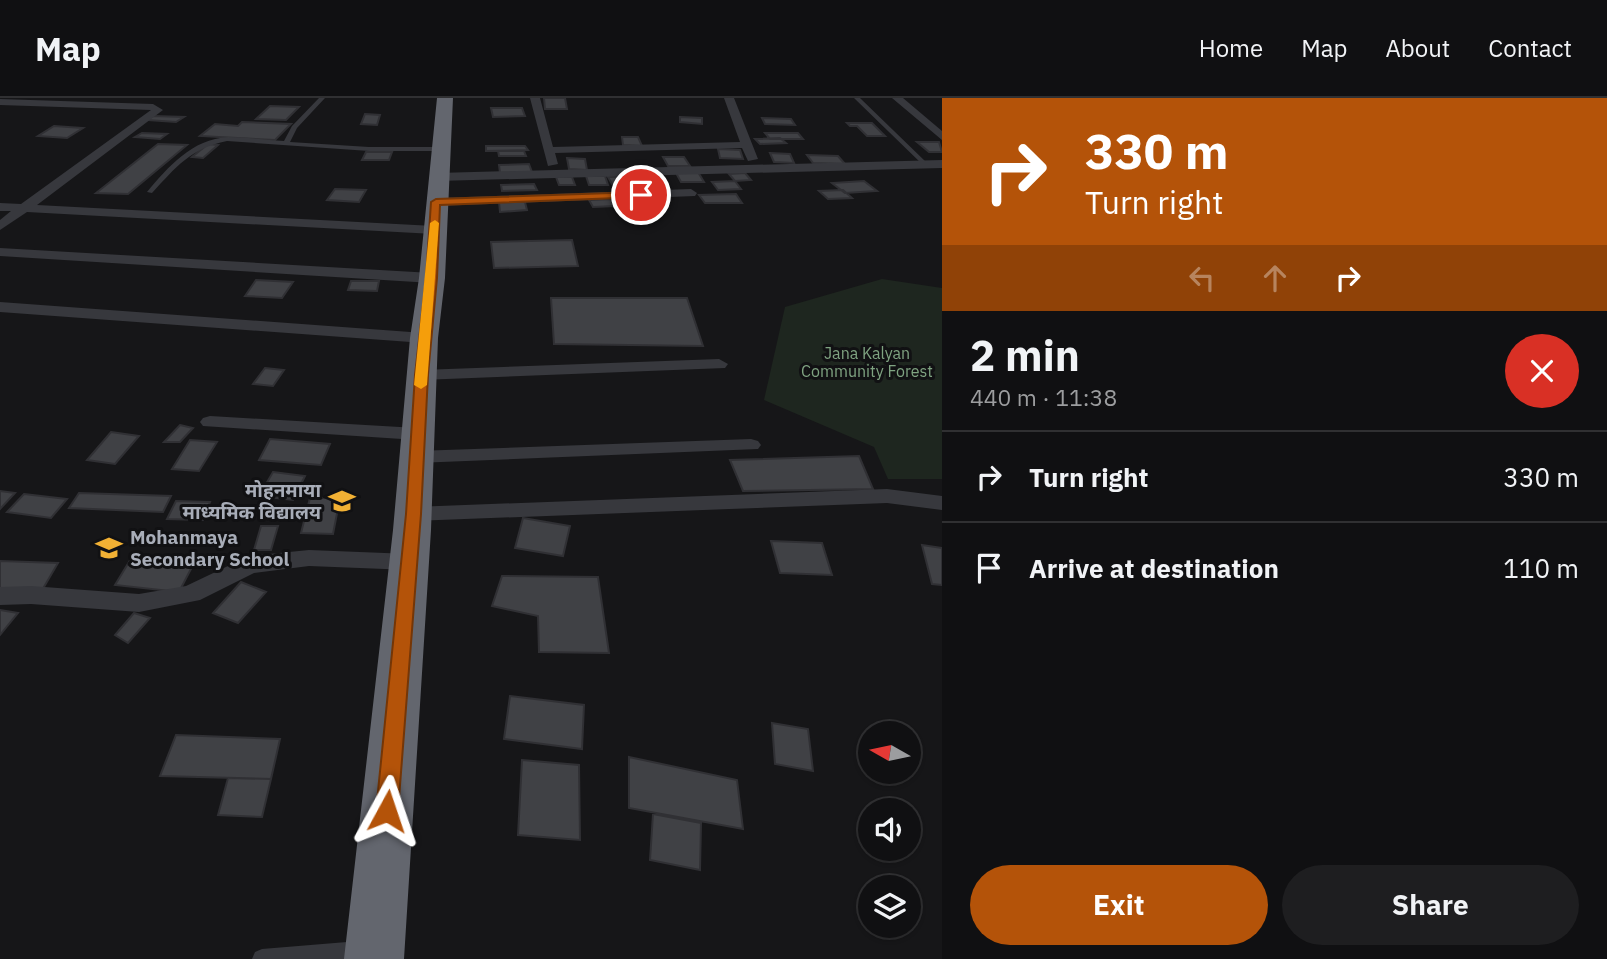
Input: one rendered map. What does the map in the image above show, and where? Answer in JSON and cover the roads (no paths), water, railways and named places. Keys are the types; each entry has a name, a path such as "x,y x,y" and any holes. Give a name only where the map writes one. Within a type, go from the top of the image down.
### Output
{"highway":[{"path":"374,954 414,514 423,356 432,278 445,98"}],"street":[{"path":"535,98 554,174"},
{"path":"729,98 755,169"},
{"path":"897,98 942,137"},
{"path":"0,102 158,108 0,226"},
{"path":"549,150 748,145"},
{"path":"437,190 554,174 942,164"},
{"path":"0,207 437,190 691,193"},
{"path":"0,252 432,278"},
{"path":"0,307 423,356 719,364"},
{"path":"210,422 417,446 751,445"},
{"path":"414,514 887,496 942,503"},
{"path":"0,596 31,595 139,603 191,594 248,565 309,558 410,562"}],"lane":[{"path":"286,144 294,127 322,98"},
{"path":"857,98 925,164"},
{"path":"150,192 191,149 206,142 227,139 369,149 437,190"},
{"path":"262,959 374,954"}],"place":[{"name":"मोहनमाया माध्यमिक विद्यालय","path":"342,501"},
{"name":"Mohanmaya Secondary School","path":"109,548"}],"park label":[{"name":"Jana Kalyan Community Forest","path":"867,362"}]}
